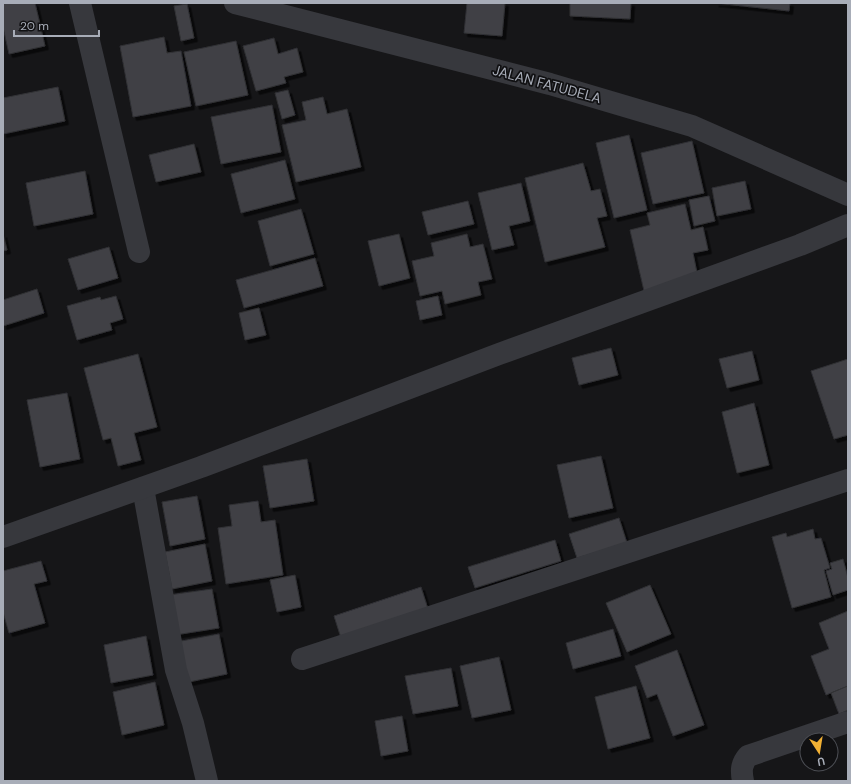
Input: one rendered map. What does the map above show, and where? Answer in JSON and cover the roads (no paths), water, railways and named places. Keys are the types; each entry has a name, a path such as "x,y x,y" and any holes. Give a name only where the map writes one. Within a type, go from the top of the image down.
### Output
{"street":[{"path":"80,3 139,252"},
{"name":"JALAN FATUDELA","path":"235,3 550,84 692,126 848,195"},
{"path":"3,537 143,488 499,354 800,245 848,225"},
{"path":"302,660 848,480"},
{"path":"143,488 176,670 207,781"},
{"path":"743,781 741,772 742,762 748,756 848,722"}]}
